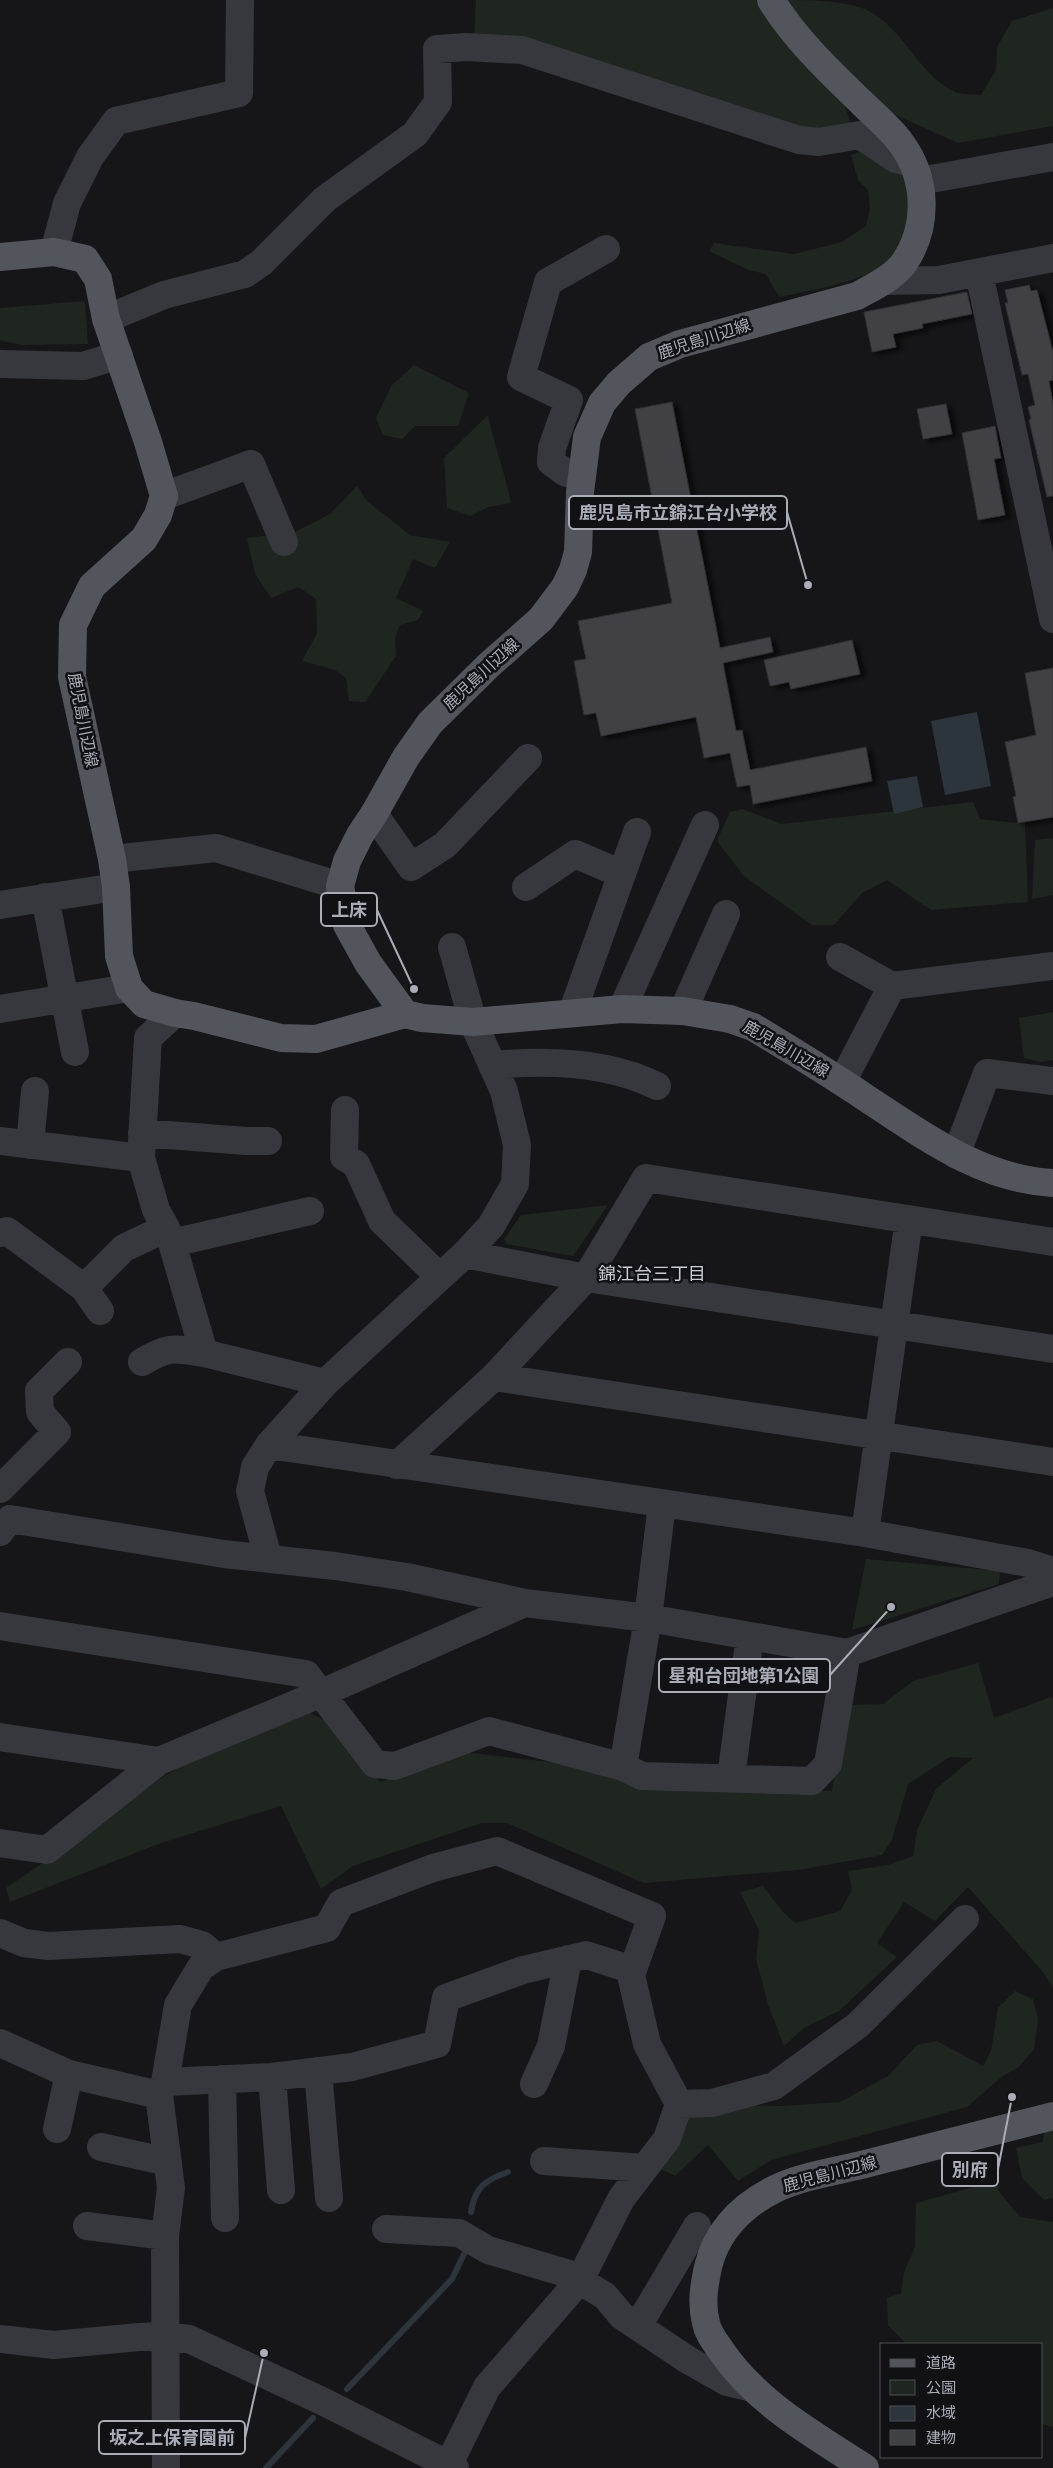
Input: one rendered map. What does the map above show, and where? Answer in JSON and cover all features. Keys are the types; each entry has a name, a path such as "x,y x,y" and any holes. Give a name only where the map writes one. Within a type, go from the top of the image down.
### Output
{"main road":[{"name":"鹿児島川辺線","path":"405,1014 368,963 348,925 340,886 347,861 360,835 406,757 430,723 489,665 541,619 565,587 574,570 578,552 581,474 587,437 602,403 619,383 649,357 710,334 858,296 884,281 903,264 916,240 923,215 916,172 901,143 813,56 788,28 771,0"},
{"path":"0,257 54,252 85,259 98,280 106,319 164,496"},
{"name":"鹿児島川辺線","path":"164,496 158,515 144,539 92,586 73,625 72,677 112,859 116,888 119,956 129,988 144,1004 175,1014 194,1016 281,1038 316,1039 405,1014 422,1018 472,1022 622,1009 683,1011 730,1019 753,1027 956,1155 1012,1176 1053,1183"},
{"name":"鹿児島川辺線","path":"865,2468 793,2421 752,2388 737,2373 713,2339 706,2325 703,2301 711,2257 725,2229 738,2212 753,2201 785,2185 1053,2116"}],"street":[{"path":"54,252 67,203 90,157 116,121 239,93 240,0"},
{"path":"106,319 164,295 245,274 261,263 326,199 415,134 438,102 437,50 466,47 522,50 799,140 819,142 860,135 916,172 1053,157"},
{"path":"581,474 566,473 551,462 552,448 569,400 521,377 548,282 606,249"},
{"path":"884,281 938,280 1053,258"},
{"path":"979,273 1053,619"},
{"path":"0,364 83,366 119,356"},
{"path":"164,496 252,464 284,542"},
{"path":"374,814 411,867 445,845 528,758"},
{"path":"622,1009 705,825"},
{"path":"572,1013 638,832"},
{"path":"112,859 216,848 340,886"},
{"path":"526,887 575,854 622,874"},
{"path":"0,906 116,888"},
{"path":"45,898 75,1052"},
{"path":"683,1011 726,914"},
{"path":"268,1557 250,1491 255,1467 269,1445 325,1382 465,1254 491,1226 515,1184 517,1145 504,1091 472,1022 452,947"},
{"path":"840,957 892,986 1053,966"},
{"path":"842,1082 892,986"},
{"path":"0,1009 129,988"},
{"path":"175,1014 148,1038 141,1146 156,1210 169,1236 204,1353"},
{"path":"492,1065 526,1062 615,1069 657,1086"},
{"path":"956,1155 987,1073 1053,1081"},
{"path":"30,1145 35,1091"},
{"path":"345,1110 344,1157 356,1164 382,1221 440,1278"},
{"path":"0,1141 30,1145 141,1146 268,1141"},
{"path":"397,1465 494,1377 586,1278 646,1178 1053,1242"},
{"path":"84,1288 124,1248 169,1236 310,1211"},
{"path":"865,1533 896,1324 909,1219"},
{"path":"0,1233 7,1231 84,1288 100,1311"},
{"path":"465,1254 586,1278 1053,1349"},
{"path":"142,1362 162,1350 178,1348 325,1382"},
{"path":"0,1489 57,1432 40,1412 40,1391 68,1362"},
{"path":"494,1377 879,1434 1053,1462"},
{"path":"269,1445 865,1533 1028,1563 1053,1572"},
{"path":"622,1767 648,1618 662,1504"},
{"path":"0,1530 10,1520 224,1554 268,1557 407,1577 525,1603 648,1618 847,1654 1053,1582"},
{"path":"0,1843 47,1850 160,1761 322,1693 525,1603"},
{"path":"0,1626 306,1674 375,1764 394,1766 489,1731 622,1767 642,1776 731,1777 812,1781 828,1764 847,1654"},
{"path":"731,1777 750,1636"},
{"path":"0,1737 160,1761"},
{"path":"0,2339 54,2345 164,2336 189,2339 205,2344 451,2467 487,2387 580,2280 621,2198 667,2139 679,2104 647,2044 631,1975 652,1916 604,1898 497,1851 433,1868 341,1903 328,1928 216,1957 201,1967 178,2004 162,2088 170,2188 165,2236 164,2336 166,2468"},
{"path":"679,2104 712,2103 774,2086 858,2025 965,1919"},
{"path":"0,1933 24,1943 48,1946 180,1939 202,1945 216,1957"},
{"path":"0,2043 69,2074 162,2088 222,2079 272,2077 352,2067 437,2044 446,1998 523,1970 586,1955 633,1970"},
{"path":"534,2084 550,2046 568,1959"},
{"path":"318,2071 334,2162 329,2198"},
{"path":"57,2129 69,2074"},
{"path":"272,2077 281,2190"},
{"path":"222,2079 225,2218"},
{"path":"101,2147 168,2162"},
{"path":"544,2161 645,2168"},
{"path":"87,2226 165,2236"},
{"path":"638,2326 697,2226"},
{"path":"386,2230 459,2233 488,2250 569,2274 606,2296 622,2316 688,2360 727,2382 752,2388"}],"green space":[{"path":"476,0 756,0 778,30 844,104 851,124 820,137 474,36"},
{"path":"782,0 835,2 865,9 890,26 920,63 942,84 958,93 981,95 996,70 997,47 1012,21 1053,8 1053,126 958,143 882,109 815,44"},
{"path":"869,150 911,173 912,192 904,240 901,249 894,259 881,268 846,282 779,297 766,274 748,270 709,251 714,243 794,254 842,242 866,226 870,209 868,190 858,180 851,155"},
{"path":"85,301 88,344 21,345 0,340 0,308"},
{"path":"414,365 469,393 458,426 415,426 402,439 383,435 376,418 392,385"},
{"path":"488,415 511,503 488,507 470,516 447,508 444,458"},
{"path":"357,486 367,501 410,535 450,542 435,568 413,559 396,598 423,611 418,620 400,625 395,638 396,656 365,702 349,701 346,678 335,670 302,661 317,633 316,599 298,587 271,598 255,574 247,538 295,532 330,514"},
{"path":"973,802 980,819 1025,824 1028,902 931,910 887,880 862,893 834,925 812,925 744,876 717,841 730,812 742,809 782,824"},
{"path":"1053,838 1053,895 1032,899 1035,840"},
{"path":"1053,1012 1053,1060 1041,1062 1024,1058 1019,1018"},
{"path":"608,1205 573,1256 507,1244 504,1239 521,1215"},
{"path":"866,1559 1000,1571 999,1584 852,1630"},
{"path":"978,1663 994,1718 1051,1697 1053,1699 1053,1988 1043,1972 968,1887 935,1921 904,1902 877,1943 897,1957 839,2011 805,2027 784,2046 768,2004 756,1959 759,1930 740,1892 763,1886 783,1912 795,1923 840,1911 852,1890 848,1871 888,1865 913,1856 917,1830 936,1789 973,1758 950,1757 908,1784 892,1840 882,1855 798,1870 644,1883 507,1823 482,1823 353,1866 321,1889 281,1806 161,1843 10,1902 6,1888 97,1826 158,1780 241,1731 295,1705 324,1720 380,1782 462,1752 577,1765 644,1784 832,1791 844,1705 883,1704 913,1681"},
{"path":"1015,1991 1033,1999 1038,2019 1034,2049 1019,2067 1003,2076 967,2107 771,2160 738,2181 708,2145 675,2176 644,2161 673,2119 732,2105 781,2106 840,2102 888,2076 917,2045 937,2041 983,2066 991,2051 998,2008"},
{"path":"1053,2129 1053,2198 1044,2200 1022,2178 1016,2148 1043,2142 1044,2131"},
{"path":"995,2181 1000,2193 1020,2217 1053,2222 1053,2427 1043,2424 1043,2343 905,2343 888,2325 887,2298 901,2293 904,2272 915,2247 916,2203"}],"water":[{"path":"977,712 991,786 945,795 931,721"},
{"path":"917,776 923,807 894,814 887,781"}],"building":[{"path":"1029,285 1031,291 1037,290 1053,352 1053,380 1049,381 1053,404 1053,496 1047,497 1029,420 1031,419 1028,407 1035,405 1028,374 1022,375 1005,303 1008,303 1005,290"},
{"path":"967,292 972,314 922,324 923,328 893,334 896,347 872,352 864,312"},
{"path":"672,402 720,648 770,637 773,652 723,663 736,731 742,730 750,770 866,747 872,781 753,804 750,785 737,787 730,753 704,758 696,717 601,736 596,713 584,715 574,661 586,659 578,621 672,603 635,409"},
{"path":"946,404 952,434 923,439 917,409"},
{"path":"995,426 1001,458 994,459 1005,515 978,520 962,433"},
{"path":"852,640 860,674 791,689 789,682 770,686 764,660"},
{"path":"1053,668 1053,817 1018,823 1013,797 1016,796 1005,742 1036,735 1025,673"}],"waterway":[{"path":"471,2212 478,2190 493,2178 508,2172"},
{"path":"347,2389 452,2279 466,2250"},
{"path":"266,2468 313,2418"}],"place":[{"name":"鹿児島市立錦江台小学校","path":"808,585"},
{"name":"上床","path":"414,989"},
{"name":"星和台団地第1公園","path":"891,1607"},
{"name":"別府","path":"1012,2097"},
{"name":"坂之上保育園前","path":"264,2353"}],"district":[{"name":"錦江台三丁目","path":"652,1274"}]}
